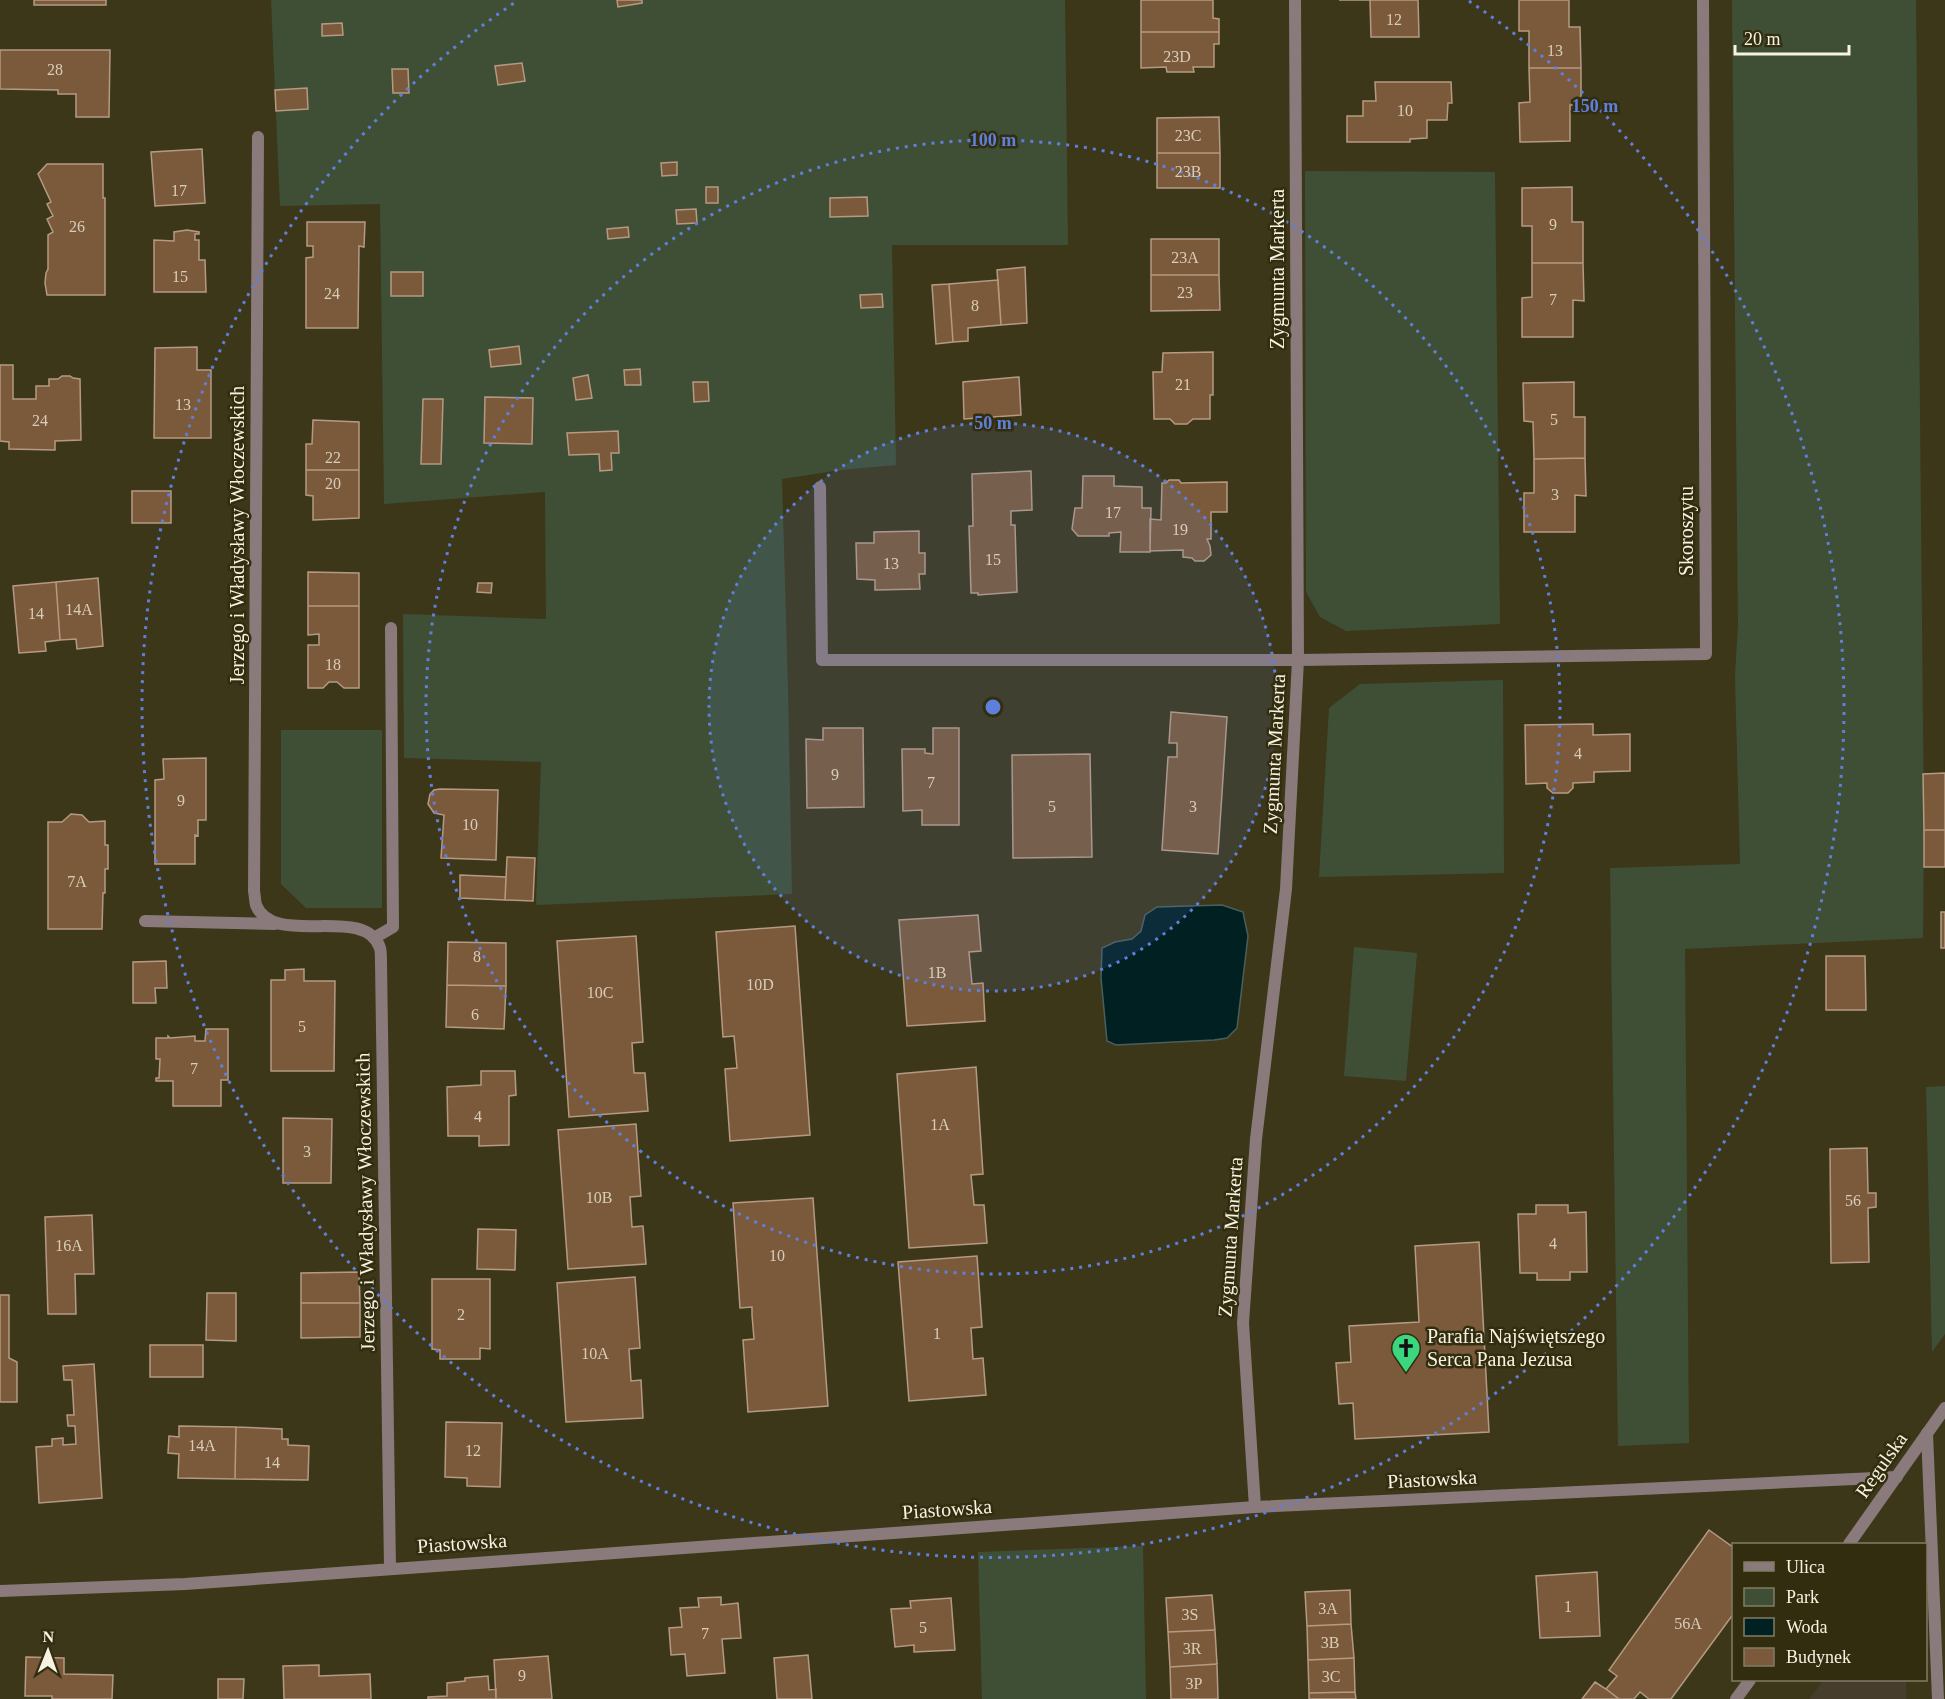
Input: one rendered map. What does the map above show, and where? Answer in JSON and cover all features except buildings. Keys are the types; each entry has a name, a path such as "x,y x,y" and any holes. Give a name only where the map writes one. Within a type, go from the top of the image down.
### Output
{"street":[{"name":"Zygmunta Markerta","path":"1255,1507 1243,1323 1256,1139 1286,889 1298,660 1295,0"},
{"name":"Skoroszytu","path":"1298,660 1706,654 1702,0"},
{"name":"Jerzego i Władysławy Włoczewskich","path":"258,137 254,891 256,905 263,916 275,924"},
{"path":"820,487 822,660 1298,660"},
{"path":"145,921 352,928 374,938 393,927 392,628"},
{"name":"Jerzego i Władysławy Włoczewskich","path":"374,938 380,947 381,962 390,1568"},
{"name":"Regulska","path":"1850,1543 1945,1408"},
{"path":"1927,1433 1938,1699"},
{"name":"Piastowska","path":"0,1591 185,1584 1255,1507 1897,1477"},
{"path":"1736,1699 1749,1681"}],"shaded area":[{"path":"1823,1681 1906,1681 1906,1699 1809,1699"}],"green space":[{"path":"271,0 1065,0 1068,245 892,245 896,465 782,479 792,894 536,905 541,762 404,758 403,614 546,619 545,492 384,504 380,204 280,206"},
{"path":"1732,0 1916,0 1924,830 1923,938 1685,949 1689,1443 1618,1446 1610,868 1740,864 1735,676 1738,625"},
{"path":"1305,171 1495,172 1500,624 1346,631 1320,617 1306,592"},
{"path":"1503,680 1504,873 1319,877 1329,708 1360,684"},
{"path":"281,730 382,730 382,908 306,908 281,884"},
{"path":"1354,947 1417,953 1406,1081 1344,1076"},
{"path":"1945,1086 1945,1334 1932,1352 1926,1087"},
{"path":"1143,1546 1146,1699 982,1699 978,1552"}],"water":[{"path":"1222,905 1243,912 1248,936 1237,1028 1227,1038 1214,1040 1116,1045 1107,1041 1101,978 1102,948 1115,942 1132,939 1141,931 1145,915 1157,907"}],"place":[{"name":"Parafia Najświętszego Serca Pana Jezusa","path":"1406,1374"}]}
